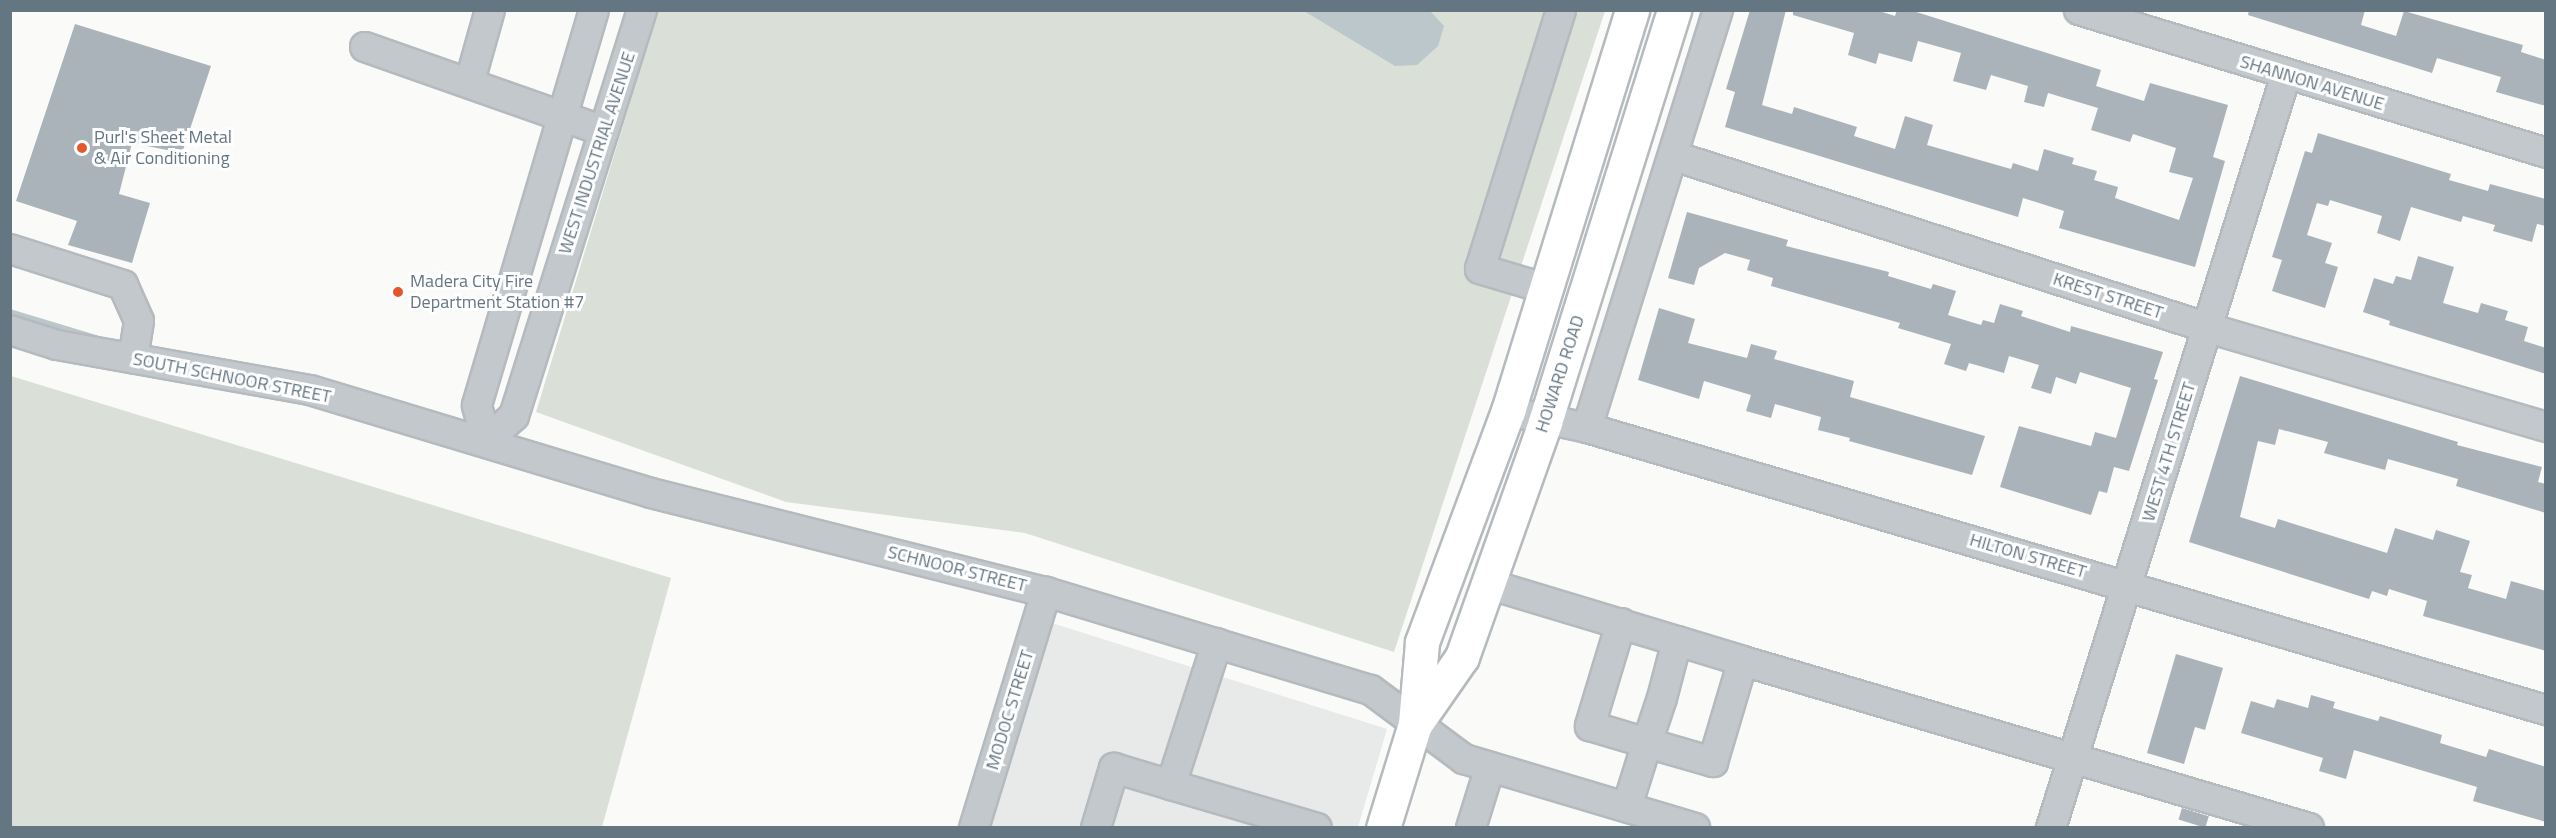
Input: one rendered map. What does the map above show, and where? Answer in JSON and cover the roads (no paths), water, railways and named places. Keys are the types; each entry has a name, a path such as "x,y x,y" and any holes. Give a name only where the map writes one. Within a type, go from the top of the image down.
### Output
{"main road":[{"name":"HOWARD ROAD","path":"1383,828 1415,724 1422,642 1508,411 1632,10"},
{"path":"1645,104 1642,48 1654,10"},
{"name":"HOWARD ROAD","path":"1415,724 1462,657 1545,422 1674,10"}],"street":[{"path":"470,81 490,10"},
{"path":"487,441 477,405 594,10"},
{"name":"WEST INDUSTRIAL AVENUE","path":"487,441 514,416 642,10"},
{"path":"1547,289 1480,269 1561,10"},
{"path":"1587,428 1718,10"},
{"name":"SHANNON AVENUE","path":"2079,10 2546,153"},
{"path":"365,47 470,81 604,131"},
{"name":"WEST 4TH STREET","path":"2051,828 2286,75"},
{"name":"KREST STREET","path":"1674,156 2208,328 2546,427"},
{"path":"10,249 118,281 129,292 139,321 133,358"},
{"name":"SOUTH SCHNOOR STREET","path":"10,330 57,345 310,390 487,441"},
{"name":"HILTON STREET","path":"1508,411 1545,422 1587,428 2546,710"},
{"name":"SCHNOOR STREET","path":"487,441 651,493 1046,592 1371,690 1464,759 1695,828"},
{"path":"1488,584 2309,828"},
{"name":"MODOC STREET","path":"974,828 1046,592"},
{"path":"1621,623 1590,726 1713,762 1743,661"},
{"path":"1626,807 1677,641"},
{"path":"1171,785 1217,643"},
{"path":"1471,828 1490,767"},
{"path":"1096,828 1114,768 1307,826"}],"waterway":[{"path":"10,312 96,338"}],"place":[{"name":"Purl's Sheet Metal & Air Conditioning","path":"82,148"},
{"name":"Madera City Fire Department Station #7","path":"398,292"}]}
